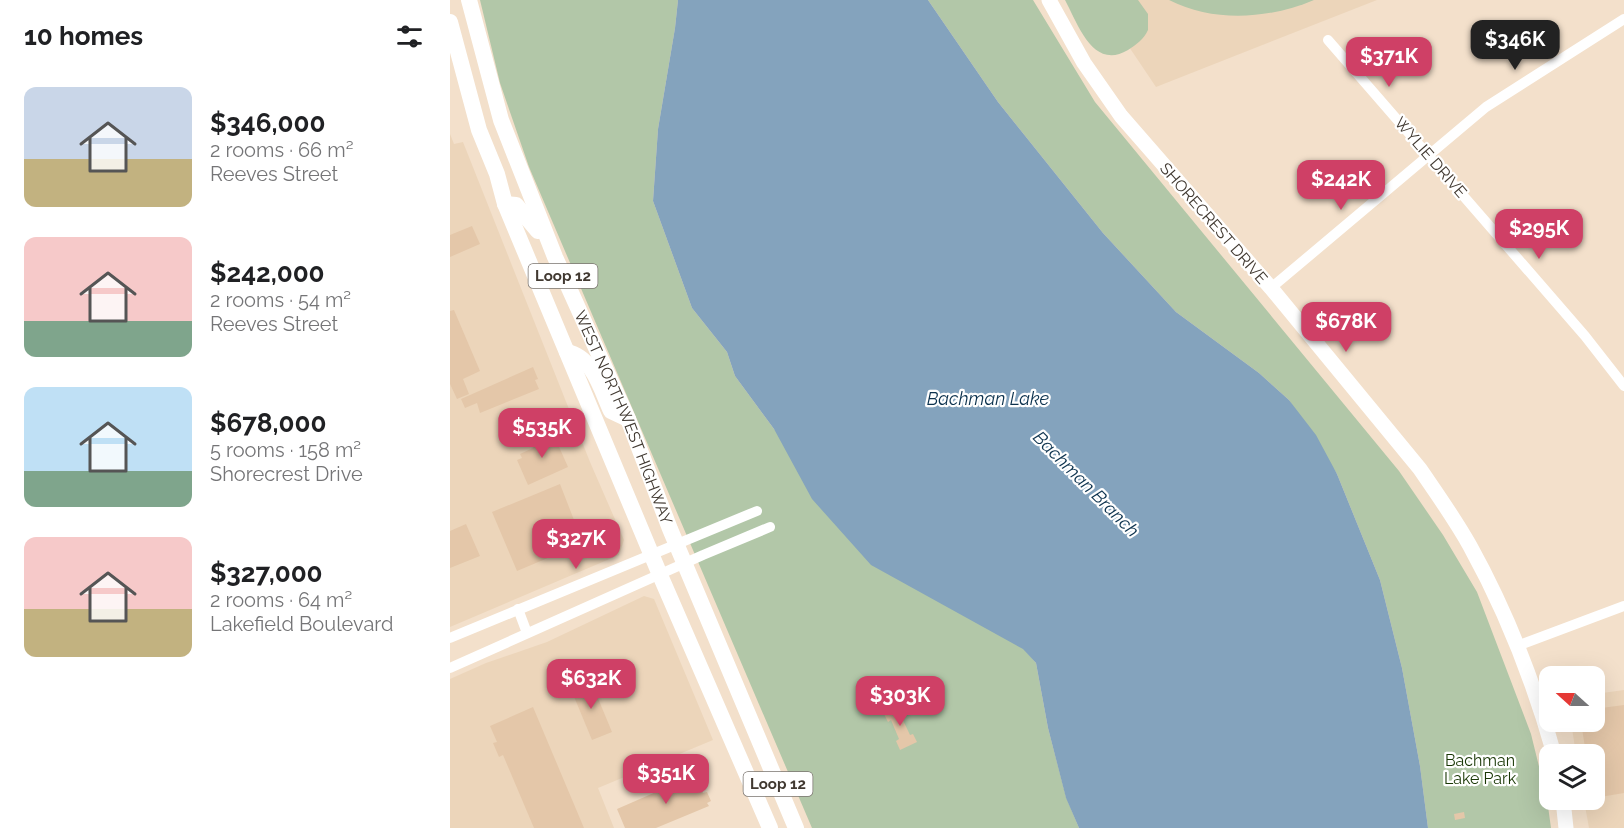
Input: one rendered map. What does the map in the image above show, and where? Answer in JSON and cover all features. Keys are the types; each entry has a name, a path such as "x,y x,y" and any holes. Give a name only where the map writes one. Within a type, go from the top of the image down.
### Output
{"main road":[{"name":"WEST NORTHWEST HIGHWAY","path":"468,0 501,120 555,257 628,418 684,563 796,828"},
{"name":"WEST NORTHWEST HIGHWAY","path":"450,22 479,130 497,174 505,204 660,574 770,828"},
{"path":"505,204 516,205 524,213 555,257"},
{"path":"567,352 576,354 592,370 611,411 628,418"}],"street":[{"name":"SHORECREST DRIVE","path":"1048,0 1084,63 1121,116 1271,288 1420,469 1470,546 1493,590 1517,646 1551,744"},
{"path":"1271,288 1486,107 1624,18"},
{"name":"WYLIE DRIVE","path":"1328,39 1585,336 1624,386"},
{"path":"450,638 757,511"},
{"path":"450,668 770,527"},
{"path":"1517,646 1624,606"},
{"path":"518,609 527,633"},
{"path":"1564,810 1566,828"}],"shaded area":[{"path":"1073,0 1377,0 1156,87 1119,32"},
{"path":"450,134 454,144 463,142 590,462 624,540 619,555 450,627"},
{"path":"644,596 654,599 713,740 598,788 614,828 450,828 450,679 486,663 547,642"},
{"path":"1624,690 1624,828 1589,828 1586,810 1605,810 1605,744 1574,744 1573,732 1605,732 1605,693"}],"green space":[{"path":"480,0 678,0 658,129 653,201 692,308 727,352 735,376 774,429 1024,649 1036,663 1048,728 1066,797 1079,828 812,828 529,167 500,83"},
{"name":"Bachman Lake Park","path":"928,0 1033,0 1095,102 1399,471 1443,535 1477,592 1531,734 1539,766 1539,810 1549,810 1551,828 1428,828 1420,766 1402,668 1380,580 1337,474 1289,400 1259,373 1176,312 1103,233 998,102"},
{"path":"1065,0 1138,0 1148,14 1148,30 1140,42 1128,50 1116,55 1105,54 1096,50 1088,42"},
{"path":"1169,0 1314,0 1279,11 1242,16 1204,12"}],"water":[{"name":"Bachman Lake","path":"678,0 928,0 998,102 1103,233 1176,312 1259,373 1289,400 1316,435 1337,474 1380,580 1402,668 1420,766 1428,828 1079,828 1066,798 1048,728 1036,663 1023,649 871,565 812,499 774,429 735,376 727,352 692,308 653,201 658,129"}],"building":[{"path":"472,226 480,244 450,257 450,235"},
{"path":"454,310 480,371 463,379 469,394 457,399 450,384 450,311"},
{"path":"533,367 539,389 480,413 477,403 465,408 461,399"},
{"path":"552,431 568,467 528,485 517,460 522,458 520,454 533,448 530,441"},
{"path":"560,484 574,520 559,526 569,549 517,571 492,512"},
{"path":"466,524 480,556 450,568 450,531"},
{"path":"590,679 612,732 592,740 570,687"},
{"path":"900,705 904,714 901,716 910,735 913,734 917,742 900,750 896,741 899,739 891,720 888,722 883,712"},
{"path":"1624,705 1624,793 1605,796 1605,744 1584,744 1583,732 1605,732 1605,708"},
{"path":"533,707 584,828 534,828 503,755 499,757 493,743 497,742 490,726"},
{"path":"695,773 703,793 707,792 711,801 707,803 709,806 656,828 625,828 617,809 656,792 655,789"},
{"path":"1464,812 1465,818 1455,820 1454,814"}],"water label":[{"name":"Bachman Branch","path":"1086,484"}]}
